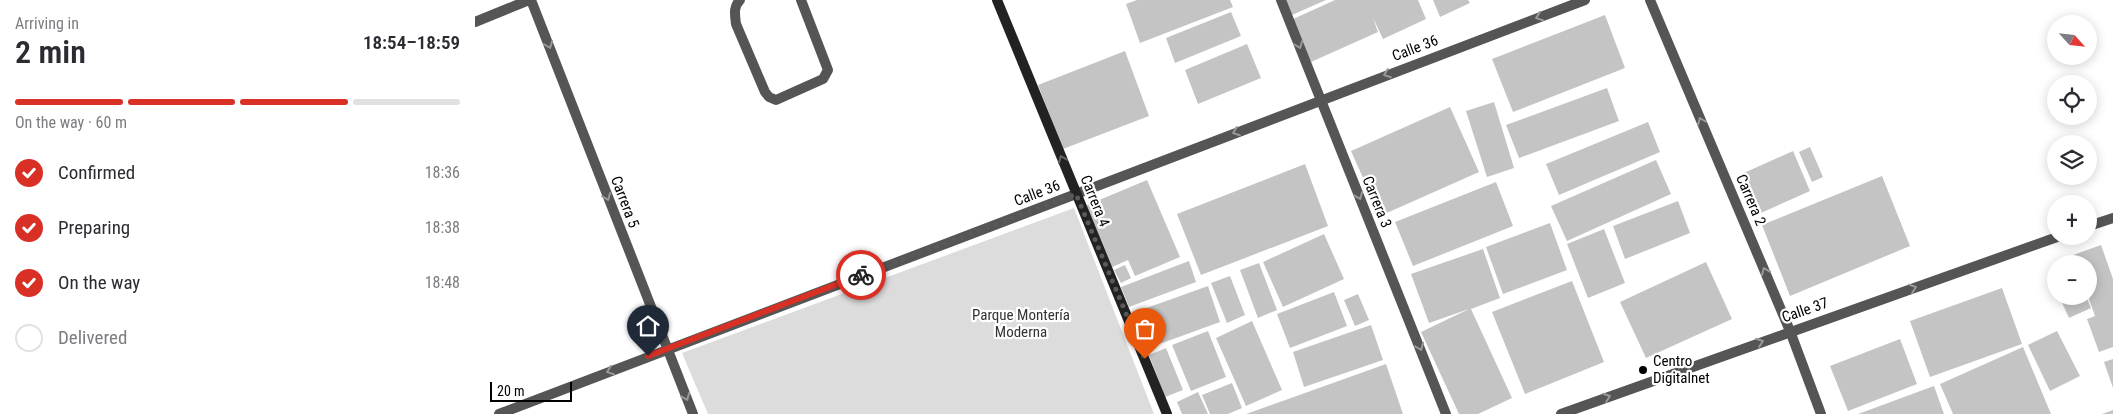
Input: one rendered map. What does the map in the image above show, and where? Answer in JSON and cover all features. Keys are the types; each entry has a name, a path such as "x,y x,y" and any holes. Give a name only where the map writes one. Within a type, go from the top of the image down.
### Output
{"street":[{"path":"475,22 530,0"},
{"name":"Carrera 5","path":"530,0 693,414"},
{"path":"740,0 736,4 734,13 737,24 765,92 769,97 776,100 823,79 829,70 801,0"},
{"name":"Carrera 4","path":"997,0 1167,414"},
{"name":"Carrera 3","path":"1281,0 1446,414"},
{"name":"Calle 36","path":"499,414 1320,99 1585,0"},
{"name":"Carrera 2","path":"1650,0 1790,331 1821,414"},
{"path":"2097,223 2113,218"},
{"name":"Calle 37","path":"1561,414 2047,241"}],"green space":[{"name":"Parque Montería Moderna","path":"1074,208 1154,414 708,414 682,353"}],"building":[{"path":"1137,0 1230,0 1233,7 1140,43 1126,4"},
{"path":"1286,0 1326,0 1292,15"},
{"path":"1335,0 1418,0 1426,19 1383,39 1373,18 1378,32 1311,62 1291,20"},
{"path":"1433,0 1468,0 1470,3 1440,17"},
{"path":"1231,12 1241,36 1175,63 1166,38"},
{"path":"1605,15 1625,68 1513,112 1492,59"},
{"path":"1247,44 1261,78 1198,104 1185,70"},
{"path":"1125,51 1149,116 1063,149 1038,85"},
{"path":"1607,88 1619,121 1519,158 1506,125"},
{"path":"1494,102 1514,168 1487,177 1466,111"},
{"path":"1450,107 1479,172 1380,216 1351,151"},
{"path":"1648,122 1660,152 1559,195 1546,164"},
{"path":"1810,147 1823,177 1812,182 1799,152"},
{"path":"1793,151 1810,191 1754,216 1737,176"},
{"path":"1656,160 1671,194 1567,241 1551,206"},
{"path":"1305,164 1328,226 1201,275 1177,214"},
{"path":"1882,176 1910,246 1790,296 1762,225"},
{"path":"1147,180 1180,257 1135,276 1128,260 1110,268 1085,206"},
{"path":"1496,182 1513,226 1413,266 1395,222"},
{"path":"1678,201 1690,233 1625,259 1613,226"},
{"path":"1550,223 1567,270 1503,294 1486,247"},
{"path":"1604,229 1625,283 1588,298 1567,244"},
{"path":"1324,234 1344,279 1283,307 1263,262"},
{"path":"2101,245 2113,279 2113,347 2099,352 2087,319 2095,316 2091,305 2097,305 2097,255 2073,255"},
{"path":"1483,249 1500,298 1471,309 1512,398 1478,414 1459,414 1421,332 1469,309 1429,323 1411,274"},
{"path":"1189,261 1196,282 1129,307 1121,287"},
{"path":"1706,262 1732,319 1646,358 1620,302"},
{"path":"1259,263 1277,310 1258,318 1240,270"},
{"path":"1125,265 1131,278 1121,283 1114,270"},
{"path":"1230,276 1245,315 1227,323 1211,283"},
{"path":"1572,281 1604,362 1525,394 1492,312"},
{"path":"1208,286 1220,322 1154,346 1141,310"},
{"path":"2002,288 2022,344 1930,377 1910,321"},
{"path":"1334,292 1347,326 1290,348 1277,314"},
{"path":"1358,294 1369,320 1355,326 1344,300"},
{"path":"2063,305 2090,305 2091,308 2069,318"},
{"path":"1252,321 1282,390 1246,406 1216,338"},
{"path":"1371,325 1383,360 1304,387 1293,352"},
{"path":"1208,331 1226,377 1191,391 1172,345"},
{"path":"2057,331 2080,376 2050,391 2028,345"},
{"path":"1900,339 1917,384 1848,411 1830,366"},
{"path":"2023,347 2051,414 1953,414 1940,384"},
{"path":"1166,348 1183,390 1165,397 1149,355"},
{"path":"2113,359 2113,388 2104,362"},
{"path":"1386,364 1403,414 1246,414"},
{"path":"1232,383 1242,408 1228,414 1210,414 1202,395"},
{"path":"1934,386 1944,414 1858,414"},
{"path":"1198,392 1208,414 1182,414 1177,402"},
{"path":"2113,410 2113,414 2102,414"}],"way so far":[{"path":"861,275 1076,194 1145,359"}],"place":[{"name":"Centro Digitalnet","path":"1643,370"}],"route":[{"path":"648,356 861,275"}]}
